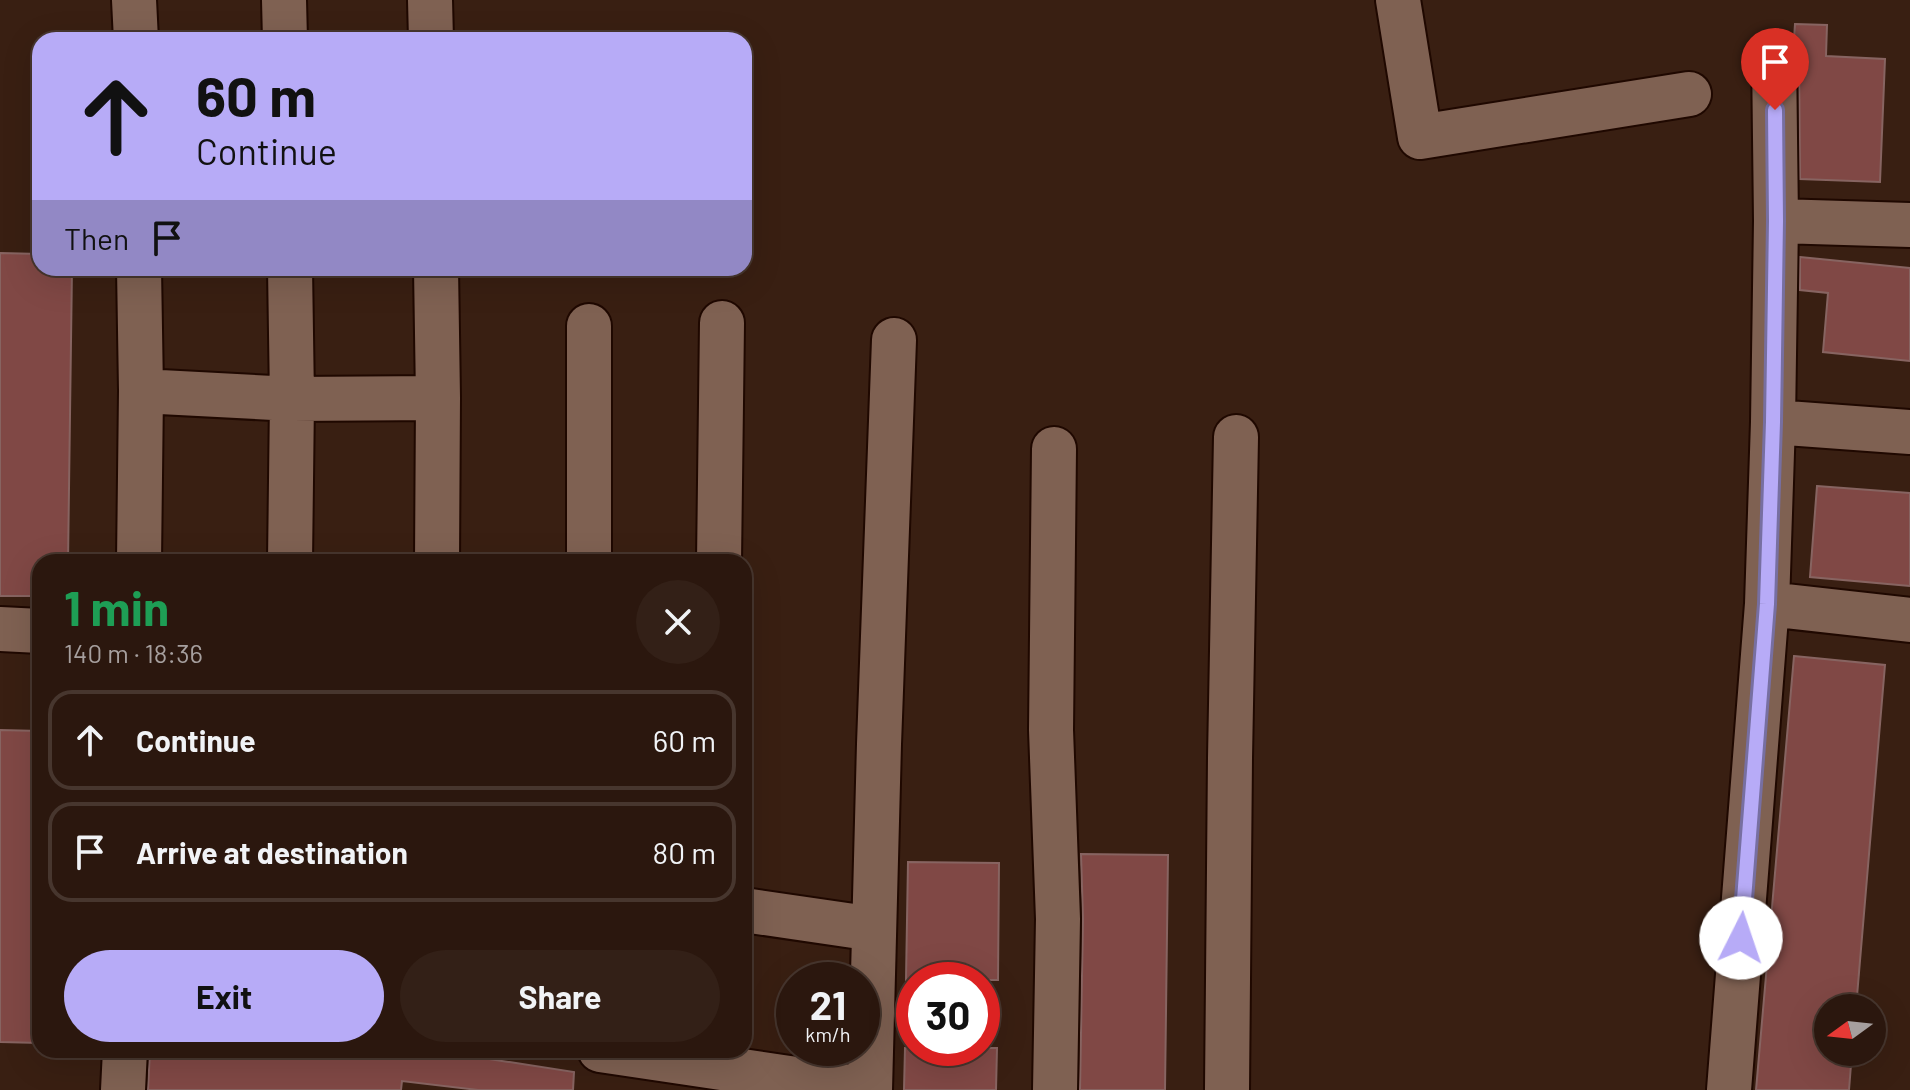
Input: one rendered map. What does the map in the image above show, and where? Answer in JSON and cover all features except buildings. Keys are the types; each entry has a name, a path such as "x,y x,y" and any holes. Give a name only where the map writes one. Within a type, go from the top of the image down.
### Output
{"street":[{"path":"134,0 136,32"},
{"path":"284,0 285,32"},
{"path":"430,0 431,32"},
{"path":"1398,0 1420,137 1689,94"},
{"path":"1729,1090 1767,604 1776,221 1774,54"},
{"path":"1776,221 1910,225"},
{"path":"139,276 139,554"},
{"path":"290,276 290,554"},
{"path":"436,276 437,554"},
{"path":"719,554 722,323"},
{"path":"589,326 589,554"},
{"path":"654,1058 870,1090 894,340"},
{"path":"141,391 292,399 438,398"},
{"path":"1773,422 1910,432"},
{"path":"1227,1090 1236,437"},
{"path":"1054,449 1051,730 1058,919 1055,1090"},
{"path":"1767,604 1910,620"},
{"path":"0,629 32,631"},
{"path":"752,911 874,929"},
{"path":"123,1090 125,1058"}],"route":[{"path":"1741,938 1767,604 1773,422 1775,110"}]}
